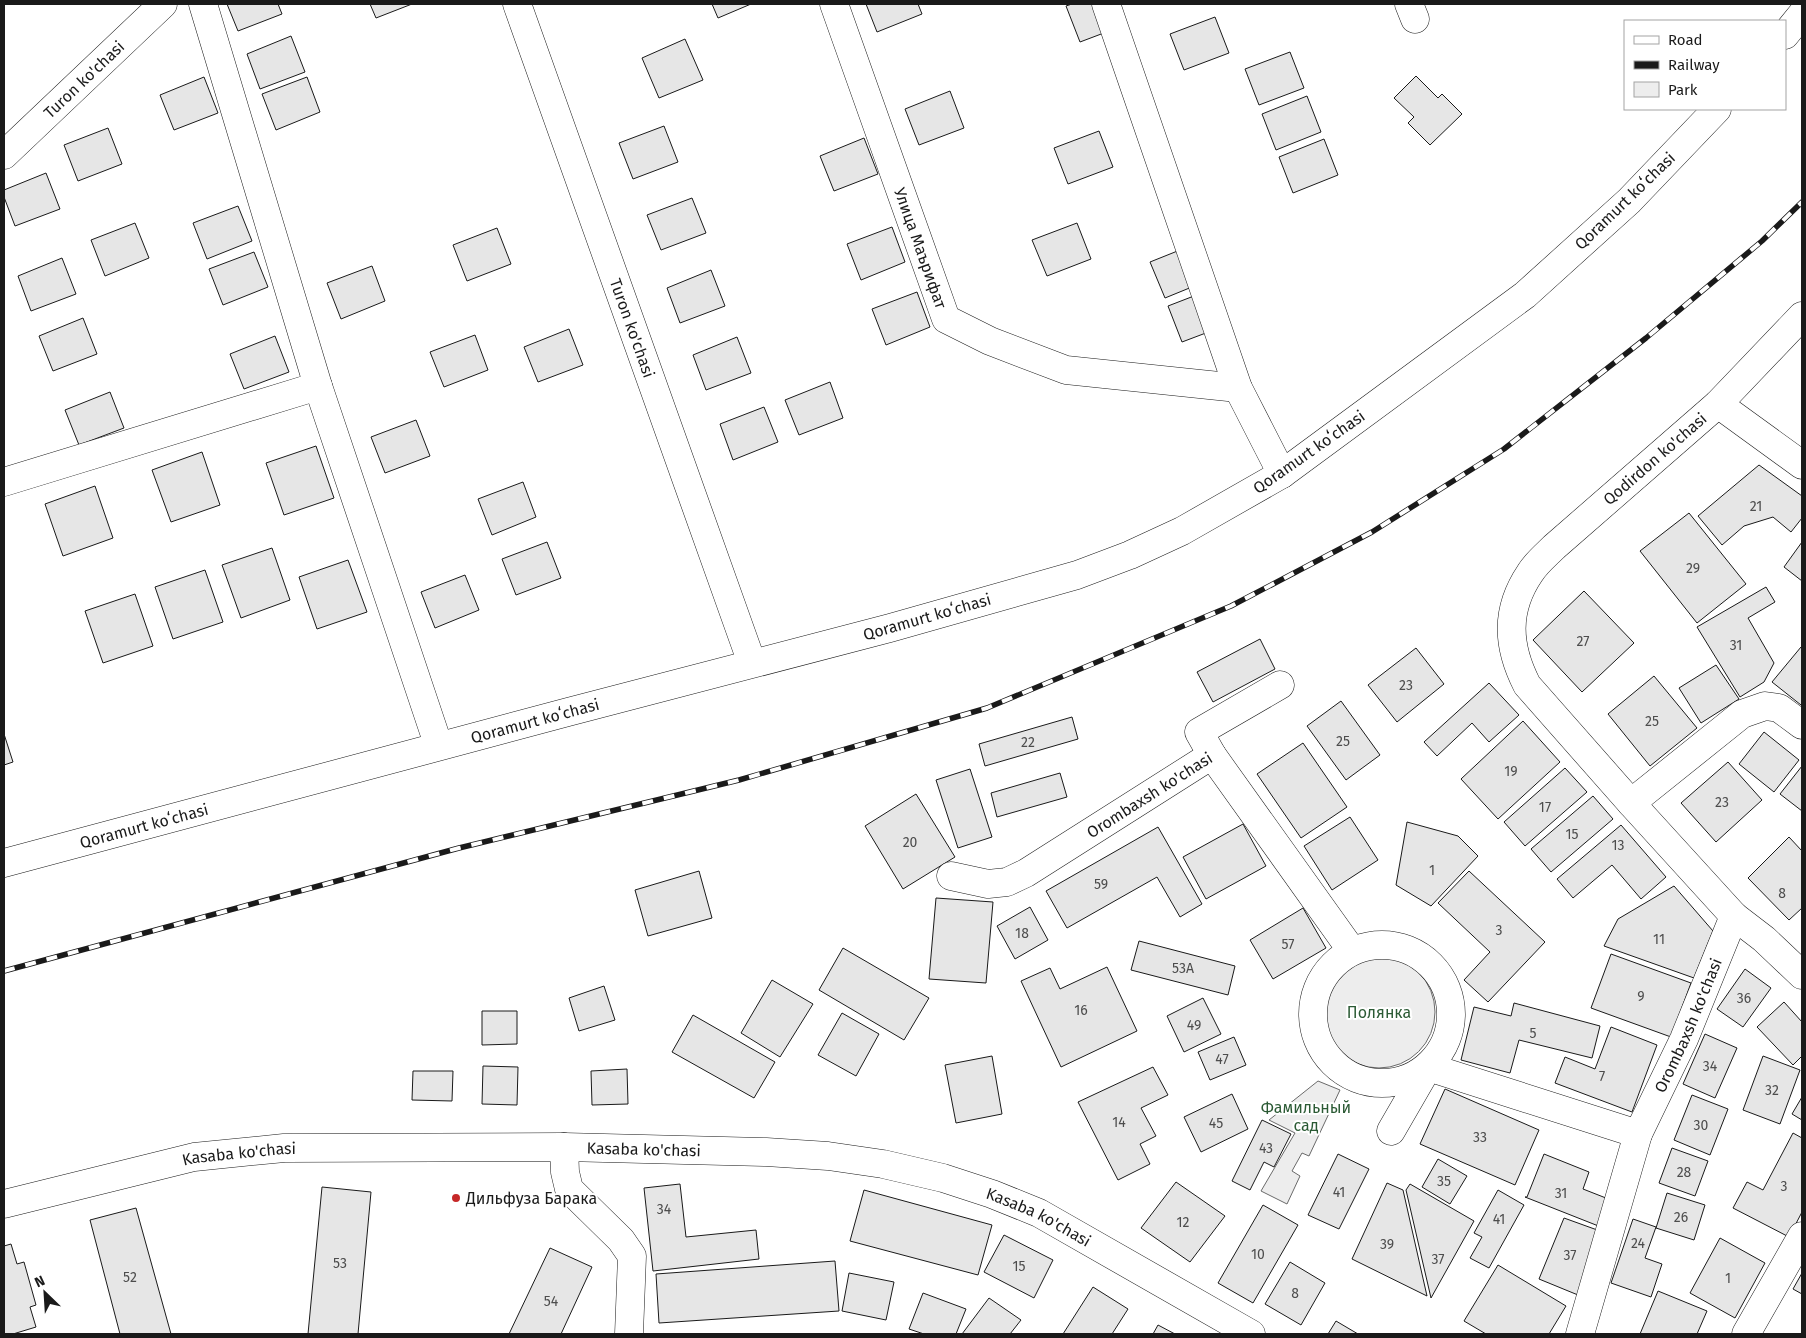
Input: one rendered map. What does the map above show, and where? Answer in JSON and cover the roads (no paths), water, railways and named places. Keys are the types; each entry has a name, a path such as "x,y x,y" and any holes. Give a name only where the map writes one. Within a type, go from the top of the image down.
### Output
{"street":[{"name":"Turon ko'chasi","path":"4,155 163,4"},
{"path":"203,4 318,386 434,735"},
{"name":"Turon ko'chasi","path":"517,4 748,652"},
{"name":"Улица Маърифат","path":"834,4 946,319 990,340 1066,370 1238,388"},
{"path":"1106,4 1238,388 1280,470"},
{"path":"1781,20 1795,4"},
{"path":"1786,34 1802,14"},
{"name":"Qoramurt koʻchasi","path":"4,850 878,618 1074,564 1178,522 1280,470 1520,284 1619,194 1701,110"},
{"name":"Qoramurt koʻchasi","path":"4,863 890,628 1077,574 1130,555 1182,531 1280,470 1524,295 1629,201 1717,110"},
{"name":"Qodirdon ko'chasi","path":"1802,316 1718,404 1554,547 1530,572 1514,604 1511,628 1512,647 1518,667 1527,685 1734,916 1764,939 1802,975"},
{"path":"4,482 318,386"},
{"path":"1718,404 1802,465"},
{"path":"1212,756 1199,732 1280,685"},
{"path":"1631,803 1742,714 1765,706 1779,708 1802,725"},
{"name":"Orombaxsh ko'chasi","path":"951,876 988,884 1007,882 1026,873 1212,756 1352,951"},
{"name":"Orombaxsh ko'chasi","path":"1580,1334 1638,1134 1684,1039 1734,916"},
{"path":"1391,1131 1428,1067 1441,1052 1449,1033 1452,1014 1449,994 1440,976 1427,961 1410,951 1391,945 1371,946 1352,951 1332,965 1318,985 1312,1008 1314,1031 1323,1053 1340,1070 1361,1081 1384,1084 1408,1079 1428,1067 1638,1134"},
{"name":"Kasaba ko'chasi","path":"4,1204 153,1166 194,1157 238,1152 330,1147 564,1147 766,1152 828,1156 883,1164 943,1178 992,1194 1039,1213 1251,1334"},
{"path":"564,1147 564,1172 569,1189 621,1240 632,1256 629,1334"},
{"path":"1746,1334 1802,1236"}],"railway":[{"path":"4,971 459,848 739,780 987,708 1231,606 1372,532 1504,449 1646,338 1762,241 1802,202"}],"place":[{"name":"Дильфуза Барака","path":"456,1198"}],"park label":[{"name":"Полянка","path":"1379,1012"},
{"name":"Фамильный сад","path":"1306,1116"}]}
